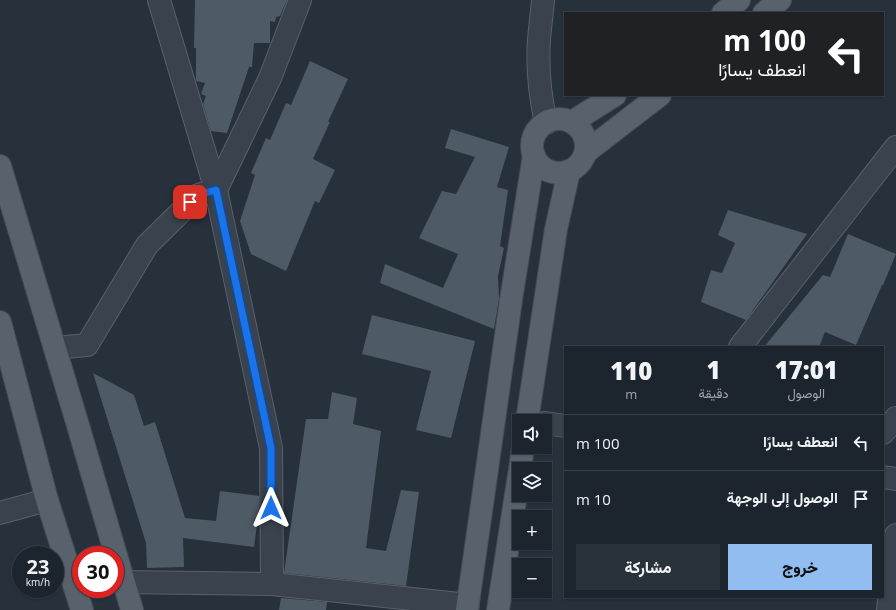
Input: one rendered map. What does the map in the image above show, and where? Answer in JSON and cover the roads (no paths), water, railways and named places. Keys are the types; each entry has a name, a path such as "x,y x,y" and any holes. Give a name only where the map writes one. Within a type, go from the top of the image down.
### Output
{"main road":[{"path":"724,12 739,0"},
{"path":"765,12 780,0"},
{"path":"572,122 613,96"},
{"path":"586,152 584,135 572,122 564,119 554,119 546,123 539,129 534,137 532,146 534,155 544,169 561,173 569,171 577,166 586,152 659,96"},
{"path":"467,607 511,300 534,155"},
{"path":"0,166 113,546"},
{"path":"534,414 556,229 569,171"},
{"path":"0,322 47,500 82,610"},
{"path":"498,610 515,502"},
{"path":"124,585 132,610"}],"street":[{"path":"159,0 216,190 271,448 272,584"},
{"path":"55,348 87,345 147,245 198,195 216,190 270,78 300,0"},
{"path":"543,0 538,41 538,62 542,102 546,123"},
{"path":"741,346 896,147"},
{"path":"884,432 896,418"},
{"path":"552,424 564,426"},
{"path":"884,477 896,479"},
{"path":"0,513 47,500"},
{"path":"888,610 896,535"},
{"path":"124,582 272,584 467,607"}]}
